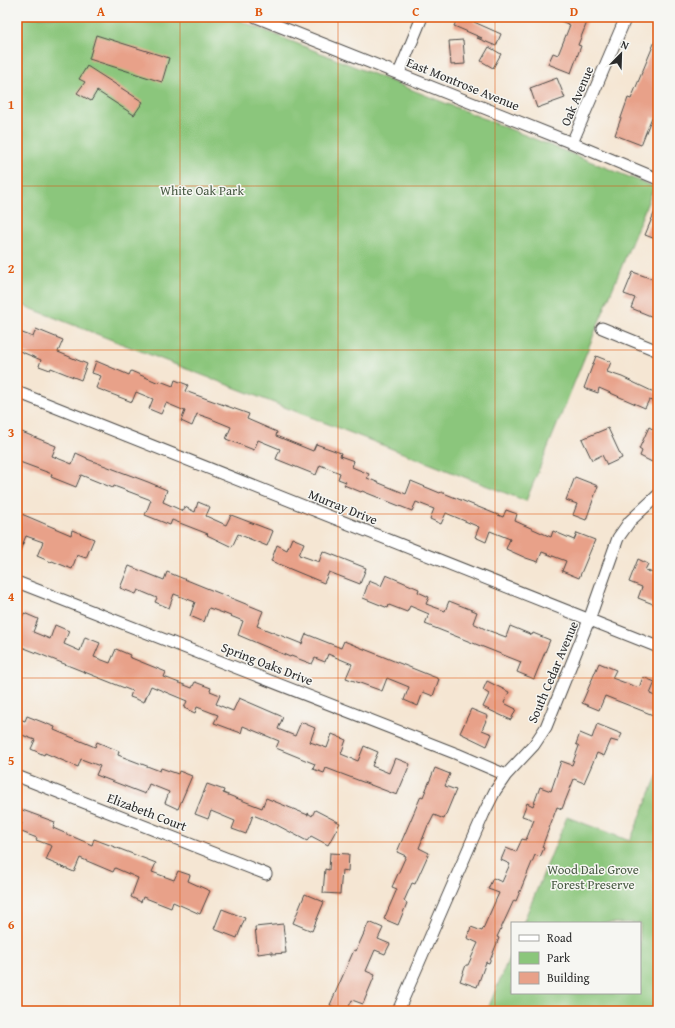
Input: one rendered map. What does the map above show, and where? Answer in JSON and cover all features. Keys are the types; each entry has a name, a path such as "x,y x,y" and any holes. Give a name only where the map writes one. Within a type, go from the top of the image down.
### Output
{"street":[{"name":"East Montrose Avenue","path":"256,17 399,73 658,179"},
{"path":"399,73 422,17"},
{"name":"Oak Avenue","path":"572,143 626,17"},
{"path":"602,328 658,350"},
{"name":"Murray Drive","path":"17,392 658,647"},
{"name":"South Cedar Avenue","path":"398,1011 495,791 506,775 534,745 546,727 589,620 618,538 630,521 658,495"},
{"name":"Spring Oaks Drive","path":"17,582 416,738 506,775"},
{"name":"Elizabeth Court","path":"17,776 266,874"}],"green space":[{"name":"White Oak Park","path":"17,17 231,17 654,187 526,501 17,303"},
{"name":"Wood Dale Grove Forest Preserve","path":"658,774 658,1011 487,1011 511,952 511,994 641,994 641,922 523,922 567,817 630,841"}],"building":[{"path":"458,17 476,17 474,22 501,34 496,46 477,38 482,38 454,26"},
{"path":"552,17 589,17 578,45 581,46 571,73 548,64 553,53 558,55 570,25"},
{"path":"658,34 658,119 652,117 641,145 615,135 628,98 631,99"},
{"path":"96,35 169,58 162,82 89,59"},
{"path":"463,40 465,64 451,65 449,41"},
{"path":"489,47 501,54 493,68 481,61"},
{"path":"87,66 143,102 134,115 97,91 91,101 77,93 85,82 79,79"},
{"path":"557,78 565,98 537,108 530,88"},
{"path":"658,204 658,240 645,235"},
{"path":"633,272 658,281 658,319 631,308 635,298 624,294"},
{"path":"36,329 63,340 58,352 87,364 81,380 51,368 50,370 39,366 41,360 17,350 17,331 33,337"},
{"path":"596,356 611,362 607,372 622,377 658,394 658,403 649,400 645,408 599,388 598,393 584,388"},
{"path":"96,361 129,375 131,371 159,383 160,381 173,386 175,380 188,385 185,391 249,414 247,419 277,432 276,436 313,451 316,444 341,453 340,456 354,461 352,467 369,474 367,478 406,494 411,481 503,517 506,510 517,514 515,521 551,537 553,531 574,540 577,533 595,540 579,578 562,571 566,561 542,552 538,562 526,558 506,549 510,539 490,531 486,542 475,537 479,527 446,513 441,524 430,519 434,509 416,502 412,511 362,491 361,492 344,485 346,482 338,479 340,473 320,465 316,475 276,459 280,449 258,440 254,450 226,439 231,427 209,418 197,414 192,426 181,421 185,411 166,403 161,414 149,409 153,399 136,392 132,402 96,388 101,376 92,373"},
{"path":"649,427 658,432 658,450 652,462 640,456 642,451 639,449"},
{"path":"608,428 622,458 607,465 602,455 592,460 582,439"},
{"path":"17,430 56,446 52,456 72,464 76,453 87,459 167,490 163,502 183,511 185,507 195,512 198,502 210,507 206,516 226,525 231,515 273,531 267,546 238,534 232,547 207,535 208,534 172,520 170,525 145,515 151,500 114,486 113,488 81,475 76,487 51,477 52,474 17,461"},
{"path":"575,477 598,486 586,520 573,515 577,504 566,500"},
{"path":"17,512 71,535 72,530 94,539 86,558 77,555 72,569 52,561 51,562 37,556 43,542 26,536 17,558"},
{"path":"292,538 304,543 299,555 319,562 323,551 366,568 360,584 329,572 324,583 271,561 277,545 287,550"},
{"path":"638,559 648,564 645,570 658,575 658,606 638,598 642,587 629,582"},
{"path":"129,566 164,580 167,572 263,611 257,626 302,644 306,634 341,648 344,641 439,679 433,696 423,692 418,706 404,700 409,687 387,678 382,691 346,678 352,664 328,654 325,662 315,658 312,664 291,656 290,657 238,635 243,621 223,613 209,608 204,622 190,616 195,602 174,594 169,608 155,602 157,598 138,590 136,594 120,588"},
{"path":"386,575 419,589 418,592 429,597 426,604 445,611 449,601 477,612 473,623 487,630 506,637 510,626 532,635 533,633 550,640 534,679 517,672 521,662 425,624 429,614 410,606 407,612 389,605 388,608 363,598 369,581 381,586"},
{"path":"24,613 38,619 33,632 50,639 55,625 69,631 64,644 80,651 85,637 100,643 94,657 110,663 116,649 130,655 129,657 166,672 164,677 192,688 195,682 211,688 210,691 220,695 216,704 233,711 239,698 283,717 278,729 295,736 301,722 315,728 310,742 327,748 332,734 346,740 341,754 358,761 364,746 378,752 372,766 389,773 395,758 410,764 397,795 326,768 324,773 313,769 315,764 276,748 279,741 243,726 241,733 214,723 218,715 197,707 195,713 184,708 187,701 151,686 144,702 130,697 132,691 17,645 17,631"},
{"path":"599,663 616,670 612,678 639,688 643,677 655,682 650,694 655,696 658,690 658,717 605,696 599,710 582,703"},
{"path":"487,681 509,692 504,703 516,709 511,720 483,707 489,694 483,690"},
{"path":"471,709 488,716 482,730 492,734 487,746 460,733"},
{"path":"27,716 55,727 54,730 95,747 97,742 119,751 118,755 160,771 161,768 178,774 179,771 192,776 178,809 165,803 169,792 149,784 145,794 96,775 100,766 81,759 78,767 45,753 44,755 31,749 35,740 17,733 17,718 25,721"},
{"path":"597,724 622,734 618,742 611,740 604,756 597,753 584,783 574,779 562,809 557,807 542,847 544,848 540,857 535,855 516,901 514,900 497,937 499,938 489,963 486,962 477,987 460,981 466,965 468,965 478,943 467,938 471,927 482,931 499,893 488,889 493,878 502,882 510,864 501,860 506,848 516,852 522,839 526,840 534,820 522,816 527,803 533,806 540,787 551,791 561,761 572,765 579,746 576,744 580,733 592,738"},
{"path":"435,768 450,774 445,786 456,790 444,819 434,815 428,825 419,848 429,853 415,884 412,883 404,901 407,903 398,925 384,919 397,889 392,887 406,856 397,852 421,796 423,797"},
{"path":"207,784 224,790 223,793 262,808 266,798 308,815 308,813 312,816 315,810 340,823 328,845 311,836 307,841 275,824 253,815 246,834 232,829 235,821 211,811 208,819 195,814"},
{"path":"17,808 55,822 53,828 92,845 94,839 156,863 152,872 174,880 178,871 190,875 188,881 210,891 200,914 173,902 171,908 143,897 141,902 131,897 138,878 115,868 113,872 80,858 74,872 46,860 52,846 19,831 22,823 17,821"},
{"path":"330,853 349,854 348,871 342,870 340,894 323,893 325,869 329,870"},
{"path":"305,894 324,902 312,931 293,923"},
{"path":"222,909 245,918 237,938 214,929"},
{"path":"369,922 383,928 378,939 390,944 385,954 375,950 366,971 375,975 363,1004 352,1000 347,1011 343,1011 330,1005 354,950 356,951"},
{"path":"283,924 286,953 272,954 272,952 258,954 255,927"}]}
